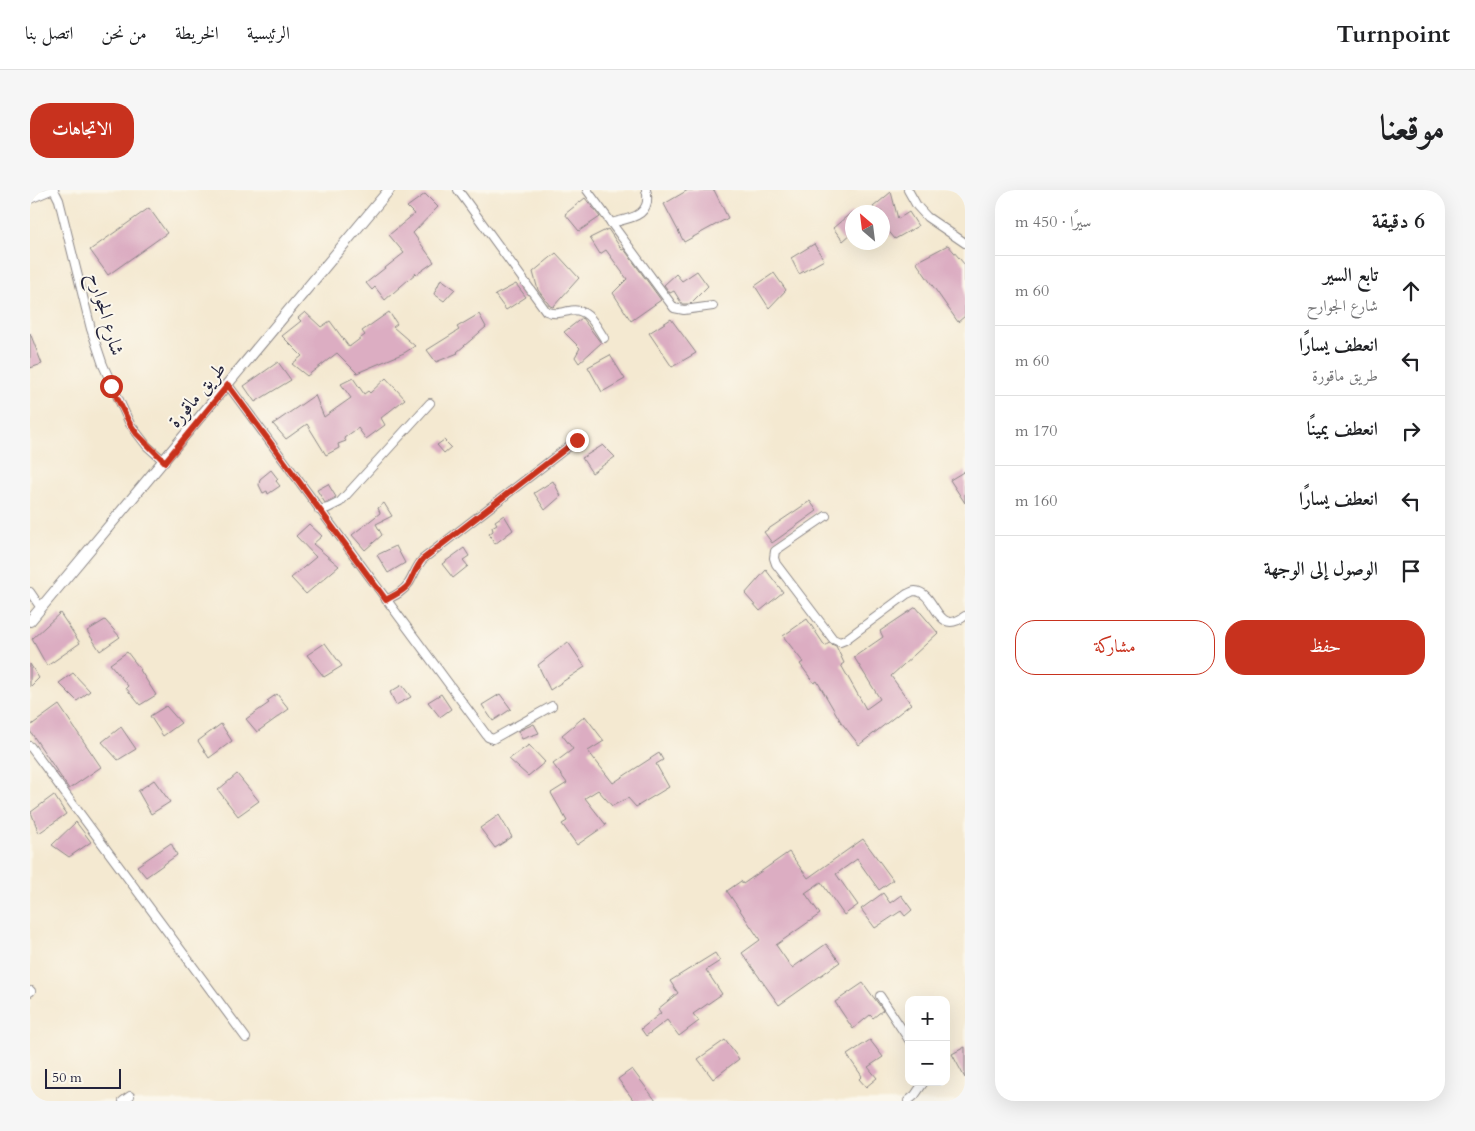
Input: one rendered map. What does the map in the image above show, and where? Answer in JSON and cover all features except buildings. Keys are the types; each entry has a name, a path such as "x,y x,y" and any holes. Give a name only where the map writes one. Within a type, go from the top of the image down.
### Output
{"street":[{"name":"شارع الجوارح","path":"30,199 52,190 59,200 91,329 111,386 133,429 147,446 165,462"},
{"name":"طريق ماقورة","path":"30,621 165,462 389,190"},
{"path":"458,190 546,311 557,314 574,310 579,311 589,316 604,338"},
{"path":"588,190 674,308 684,310 713,306"},
{"path":"612,223 642,213 646,206 648,194 646,190"},
{"path":"908,190 917,206 927,217 965,243"},
{"path":"228,385 488,737 493,739 552,706"},
{"path":"319,510 340,502 430,404"},
{"path":"386,600 401,592 408,584 416,566 423,559 577,440"},
{"path":"826,516 775,551 774,558 776,564 833,639 840,642 845,640 892,604 915,591 923,594 944,620 952,622 965,616"},
{"path":"30,592 41,608"},
{"path":"30,746 246,1038"},
{"path":"880,996 905,1034"},
{"path":"908,1101 921,1086"}],"route":[{"path":"111,386 137,434 165,462 228,385 386,600 401,592 408,584 416,566 423,559 577,440"}]}
